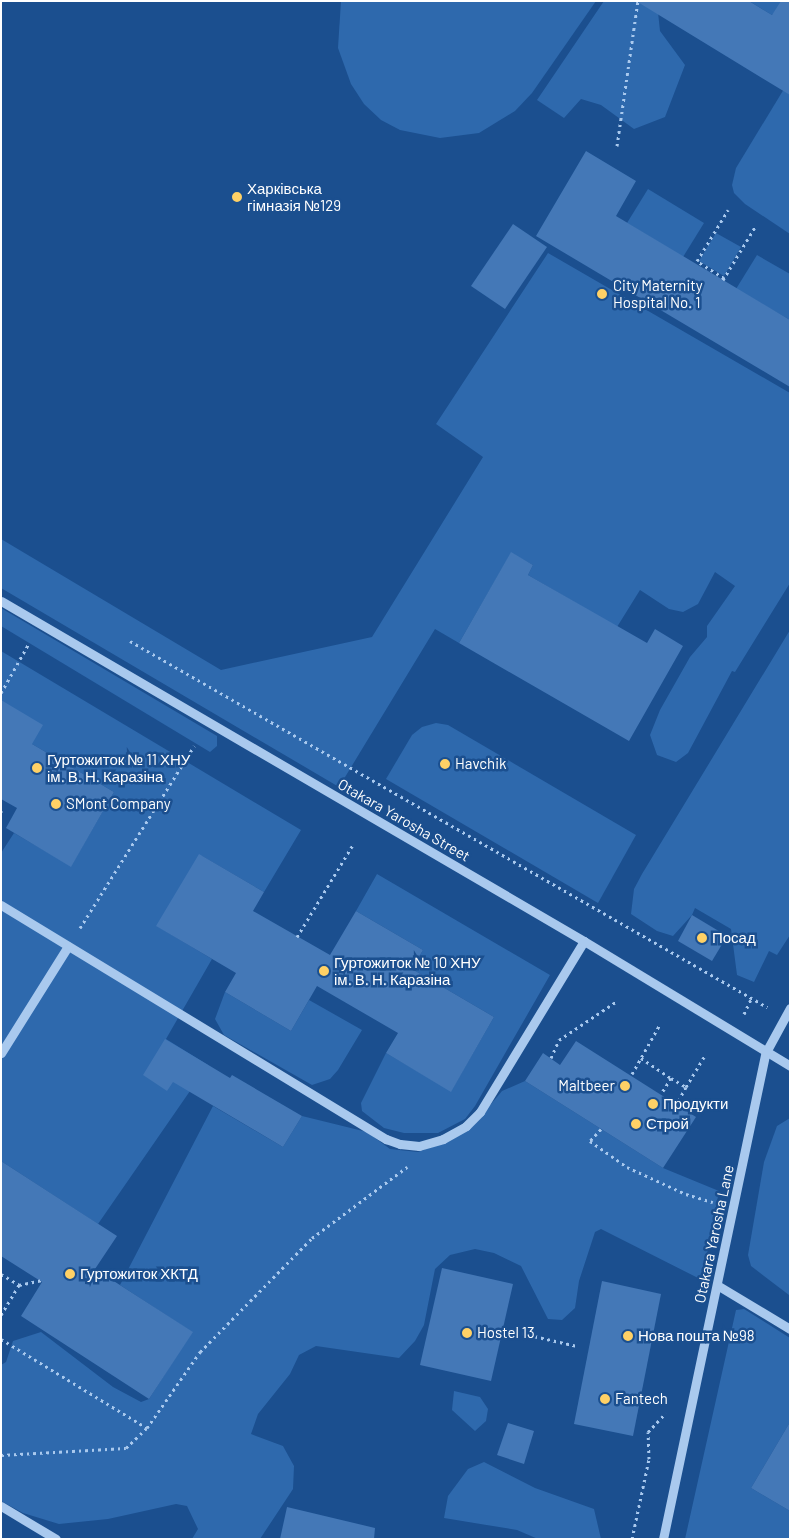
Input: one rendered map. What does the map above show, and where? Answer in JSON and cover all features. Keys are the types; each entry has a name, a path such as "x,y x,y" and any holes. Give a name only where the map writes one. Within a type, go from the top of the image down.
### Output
{"street":[{"name":"Otakara Yarosha Street","path":"1,601 584,941 790,1066"},
{"path":"1,905 386,1139 419,1146 443,1139 466,1126 480,1112 584,941"},
{"path":"1,1053 68,946"},
{"name":"Otakara Yarosha Lane","path":"663,1539 766,1052 790,1008"},
{"path":"717,1285 790,1329"},
{"path":"1,1506 56,1539"}],"path":[{"path":"617,146 638,1"},
{"path":"728,210 697,262 724,279 755,227"},
{"path":"130,641 784,1018"},
{"path":"1,692 28,646"},
{"path":"68,946 194,746"},
{"path":"297,937 354,843"},
{"path":"551,1058 559,1040 617,1001"},
{"path":"632,1074 659,1026"},
{"path":"676,1104 705,1055"},
{"path":"641,1058 686,1087"},
{"path":"661,1094 671,1078"},
{"path":"601,1129 590,1141 628,1167 686,1194 717,1203"},
{"path":"1,1455 126,1448 147,1428 200,1352 312,1238 412,1162"},
{"path":"1,1274 20,1285 43,1280"},
{"path":"1,1316 20,1285"},
{"path":"503,1329 577,1346"},
{"path":"1,1339 147,1428"}],"shaded area":[{"path":"341,1 596,1 532,93 515,111 479,133 440,138 400,130 381,120 364,104 351,84 338,48"},
{"path":"604,1 664,1 658,12 660,31 685,65 665,117 634,129 601,105 581,99 564,118 537,100"},
{"path":"749,1 790,1 772,15"},
{"path":"790,79 790,234 745,204 734,193 732,185 736,168"},
{"path":"648,189 704,223 683,257 627,223"},
{"path":"716,233 741,247 724,276 699,261"},
{"path":"548,253 790,393 790,583 735,672 732,671 688,753 676,762 657,755 650,735 660,710 690,657 707,637 707,626 735,586 715,572 698,604 683,612 669,609 640,590 617,627 528,575 533,565 511,553 459,643 435,629 339,787 1,588 1,539 221,670 372,637 483,457 436,424"},
{"path":"757,255 790,274 790,320 736,289"},
{"path":"1,608 217,736 217,746 210,752 1,626"},
{"path":"790,630 790,935 777,955 769,951 754,982 737,975 731,929 695,908 692,915 673,936 657,931 631,914 634,889 642,874"},
{"path":"1,651 301,830 264,892 202,856 157,926 212,959 166,1039 208,1065 98,1224 1,1161 1,853 14,833 71,866 114,792 32,744 1,700"},
{"path":"436,723 448,725 636,835 598,903 386,779 412,735 422,727"},
{"path":"377,874 550,975 475,1106 465,1119 438,1133 404,1133 384,1128 362,1111 361,1103 386,1053 451,1091 494,1017 412,969 423,950 356,911"},
{"path":"225,992 291,1031 309,1000 362,1030 338,1070 330,1079 312,1085 224,1035 215,1019"},
{"path":"525,1081 663,1168 719,1191 702,1280 601,1229 595,1232 579,1281 575,1308 562,1320 548,1319 521,1266 494,1253 475,1249 450,1255 435,1269 424,1325 415,1341 399,1358 316,1346 299,1355 290,1374 258,1414 251,1434 283,1446 294,1466 293,1489 260,1539 192,1539 198,1529 187,1506 176,1504 108,1519 59,1524 23,1513 1,1501 1,1365 6,1362 13,1341 41,1332 113,1387 141,1402 149,1399 192,1332 120,1285 213,1106 283,1147 302,1116 367,1132 390,1149 418,1152 470,1129 502,1091"},
{"path":"790,1118 789,1295 751,1266 748,1255 764,1162 777,1126"},
{"path":"744,1309 790,1338 790,1422 751,1488 790,1511 790,1539 685,1539 736,1310"},
{"path":"454,1391 480,1397 488,1409 486,1421 475,1431 452,1410"},
{"path":"484,1462 535,1488 594,1509 601,1539 538,1539 517,1530 444,1518 448,1496 468,1469"}],"building":[{"path":"636,1 749,1 772,15 781,1 790,1 790,95"},
{"path":"586,151 636,181 616,216 790,320 790,387 536,236"},
{"path":"513,224 547,247 505,309 471,286"},
{"path":"511,552 533,565 528,575 647,643 655,629 683,646 629,741 459,643"},
{"name":"Гуртожиток № 11 ХНУ ім. В. Н. Каразіна","path":"1,700 43,725 32,744 114,792 71,867 6,828 17,808 1,799"},
{"name":"Гуртожиток № 10 ХНУ ім. В. Н. Каразіна","path":"199,854 264,892 253,911 330,955 356,911 423,950 412,969 494,1017 451,1092 386,1053 398,1033 317,986 291,1031 225,992 236,973 156,926"},
{"name":"Посад","path":"692,915 727,936 712,961 678,941"},
{"path":"165,1039 230,1078 232,1075 302,1116 283,1147 173,1082 167,1091 143,1075"},
{"path":"576,1041 696,1117 663,1168 525,1081 543,1053 560,1065"},
{"name":"Гуртожиток ХКТД","path":"1,1161 117,1236 95,1269 193,1332 149,1399 21,1316 42,1282 1,1256"},
{"path":"442,1268 513,1284 491,1381 420,1365"},
{"path":"602,1281 661,1294 633,1436 574,1424"},
{"path":"790,1422 790,1511 751,1488"},
{"path":"508,1423 534,1431 524,1464 497,1455"},
{"path":"287,1507 375,1528 374,1539 280,1539"}],"place":[{"name":"Харківська гімназія №129","path":"237,197"},
{"name":"City Maternity Hospital No. 1","path":"602,294"},
{"name":"Havchik","path":"445,764"},
{"name":"Гуртожиток № 11 ХНУ ім. В. Н. Каразіна","path":"37,768"},
{"name":"SMont Company","path":"56,804"},
{"name":"Посад","path":"702,938"},
{"name":"Гуртожиток № 10 ХНУ ім. В. Н. Каразіна","path":"324,971"},
{"name":"Maltbeer","path":"625,1086"},
{"name":"Продукти","path":"653,1104"},
{"name":"Строй","path":"636,1124"},
{"name":"Гуртожиток ХКТД","path":"70,1274"},
{"name":"Hostel 13","path":"467,1333"},
{"name":"Нова пошта №98","path":"628,1336"},
{"name":"Fantech","path":"605,1399"}]}
